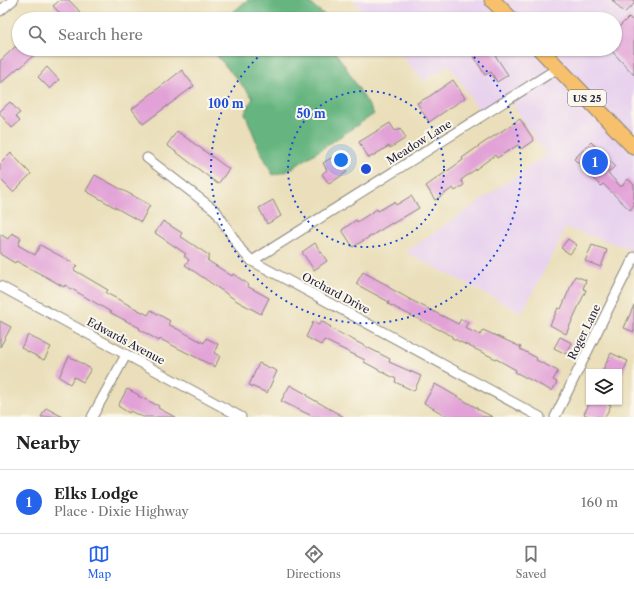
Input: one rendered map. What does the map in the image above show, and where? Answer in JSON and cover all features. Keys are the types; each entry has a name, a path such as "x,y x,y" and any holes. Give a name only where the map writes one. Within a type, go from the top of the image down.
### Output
{"main road":[{"path":"492,0 504,12"},
{"name":"US 25","path":"547,56 634,147"}],"street":[{"path":"0,11 13,0"},
{"name":"Meadow Lane","path":"252,261 558,68"},
{"name":"Orchard Drive","path":"147,158 216,211 241,250 252,261 540,417"},
{"name":"Roger Lane","path":"555,417 634,257"},
{"name":"Edwards Avenue","path":"0,286 241,417"},
{"path":"92,417 126,355"}],"shaded area":[{"path":"353,0 634,0 634,250 566,228 522,313 406,252 546,155 509,99 483,116 449,65 424,81 402,56 622,56 622,12 364,12"}],"green space":[{"path":"248,0 306,0 321,12 233,12"},
{"path":"217,56 338,56 374,114 288,171 273,175 259,148 245,113 253,98"}],"building":[{"path":"60,0 69,0 80,12 59,12 53,6"},
{"path":"612,0 634,0 634,4 624,13"},
{"path":"629,17 634,22 634,75 616,56 622,56 622,24"},
{"path":"12,50 12,56 33,56 0,84 0,61"},
{"path":"474,56 496,56 508,75 497,82 491,72 485,75"},
{"path":"47,67 59,80 50,89 38,77"},
{"path":"182,70 194,86 143,124 132,109"},
{"path":"453,80 465,98 429,122 417,103"},
{"path":"10,102 20,113 16,116 20,121 12,128 0,114 0,111"},
{"path":"520,119 534,140 521,149 518,145 497,158 495,155 461,180 464,185 455,191 453,188 435,200 426,186 463,160 462,158"},
{"path":"390,123 395,131 400,128 406,138 369,158 359,142"},
{"path":"177,131 229,169 218,184 167,145"},
{"path":"591,142 615,166 608,173 621,187 628,179 634,185 634,205 630,210 603,184 601,186 574,159"},
{"path":"11,153 31,174 13,192 0,179 0,164"},
{"path":"336,155 347,172 329,184 322,174 327,170 323,163"},
{"path":"95,175 150,205 141,222 86,191"},
{"path":"411,196 419,208 353,247 342,230 356,220 357,222 377,209 378,211 394,202 396,205"},
{"path":"273,200 281,216 267,224 259,208"},
{"path":"163,221 182,233 180,236 210,256 207,260 232,276 233,274 248,284 247,286 269,298 261,314 237,301 185,265 189,260 184,256 186,254 155,233"},
{"path":"12,233 21,238 18,245 35,255 40,245 77,265 74,270 108,290 106,293 148,315 151,310 170,321 168,324 204,343 206,338 218,344 214,353 220,356 215,367 160,339 159,341 139,329 140,328 111,313 65,285 64,287 0,254 0,234 8,239"},
{"path":"568,239 577,245 570,254 561,248"},
{"path":"315,243 327,261 314,270 302,252"},
{"path":"592,245 607,250 601,267 585,261"},
{"path":"363,272 411,300 458,324 461,319 468,322 465,328 480,335 483,330 521,347 520,349 537,358 536,360 558,371 553,380 557,382 552,391 515,372 516,370 498,360 452,338 452,336 388,304 389,302 356,284"},
{"path":"575,276 586,280 583,289 586,290 566,334 550,325 558,308 561,309"},
{"path":"634,305 634,332 624,328"},
{"path":"0,321 11,327 0,347"},
{"path":"321,321 331,327 330,328 390,359 389,362 421,376 414,391 395,382 396,379 364,362 365,360 324,340 321,345 306,337 313,322 319,325"},
{"path":"28,335 51,347 44,360 21,348"},
{"path":"560,337 572,343 566,354 554,348"},
{"path":"611,353 628,361 623,372 622,369 603,369"},
{"path":"69,356 91,369 83,382 74,377 70,384 59,377"},
{"path":"259,363 277,371 267,393 249,385"},
{"path":"435,384 493,417 448,417 424,403"},
{"path":"290,385 344,417 314,417 281,401"},
{"path":"127,389 159,406 158,408 175,417 143,417 130,411 129,413 118,406"},
{"path":"588,405 611,405 605,417 590,417 584,414"},
{"path":"46,408 63,417 41,417"}],"place":[{"name":"Elks Lodge","path":"595,162"}]}
